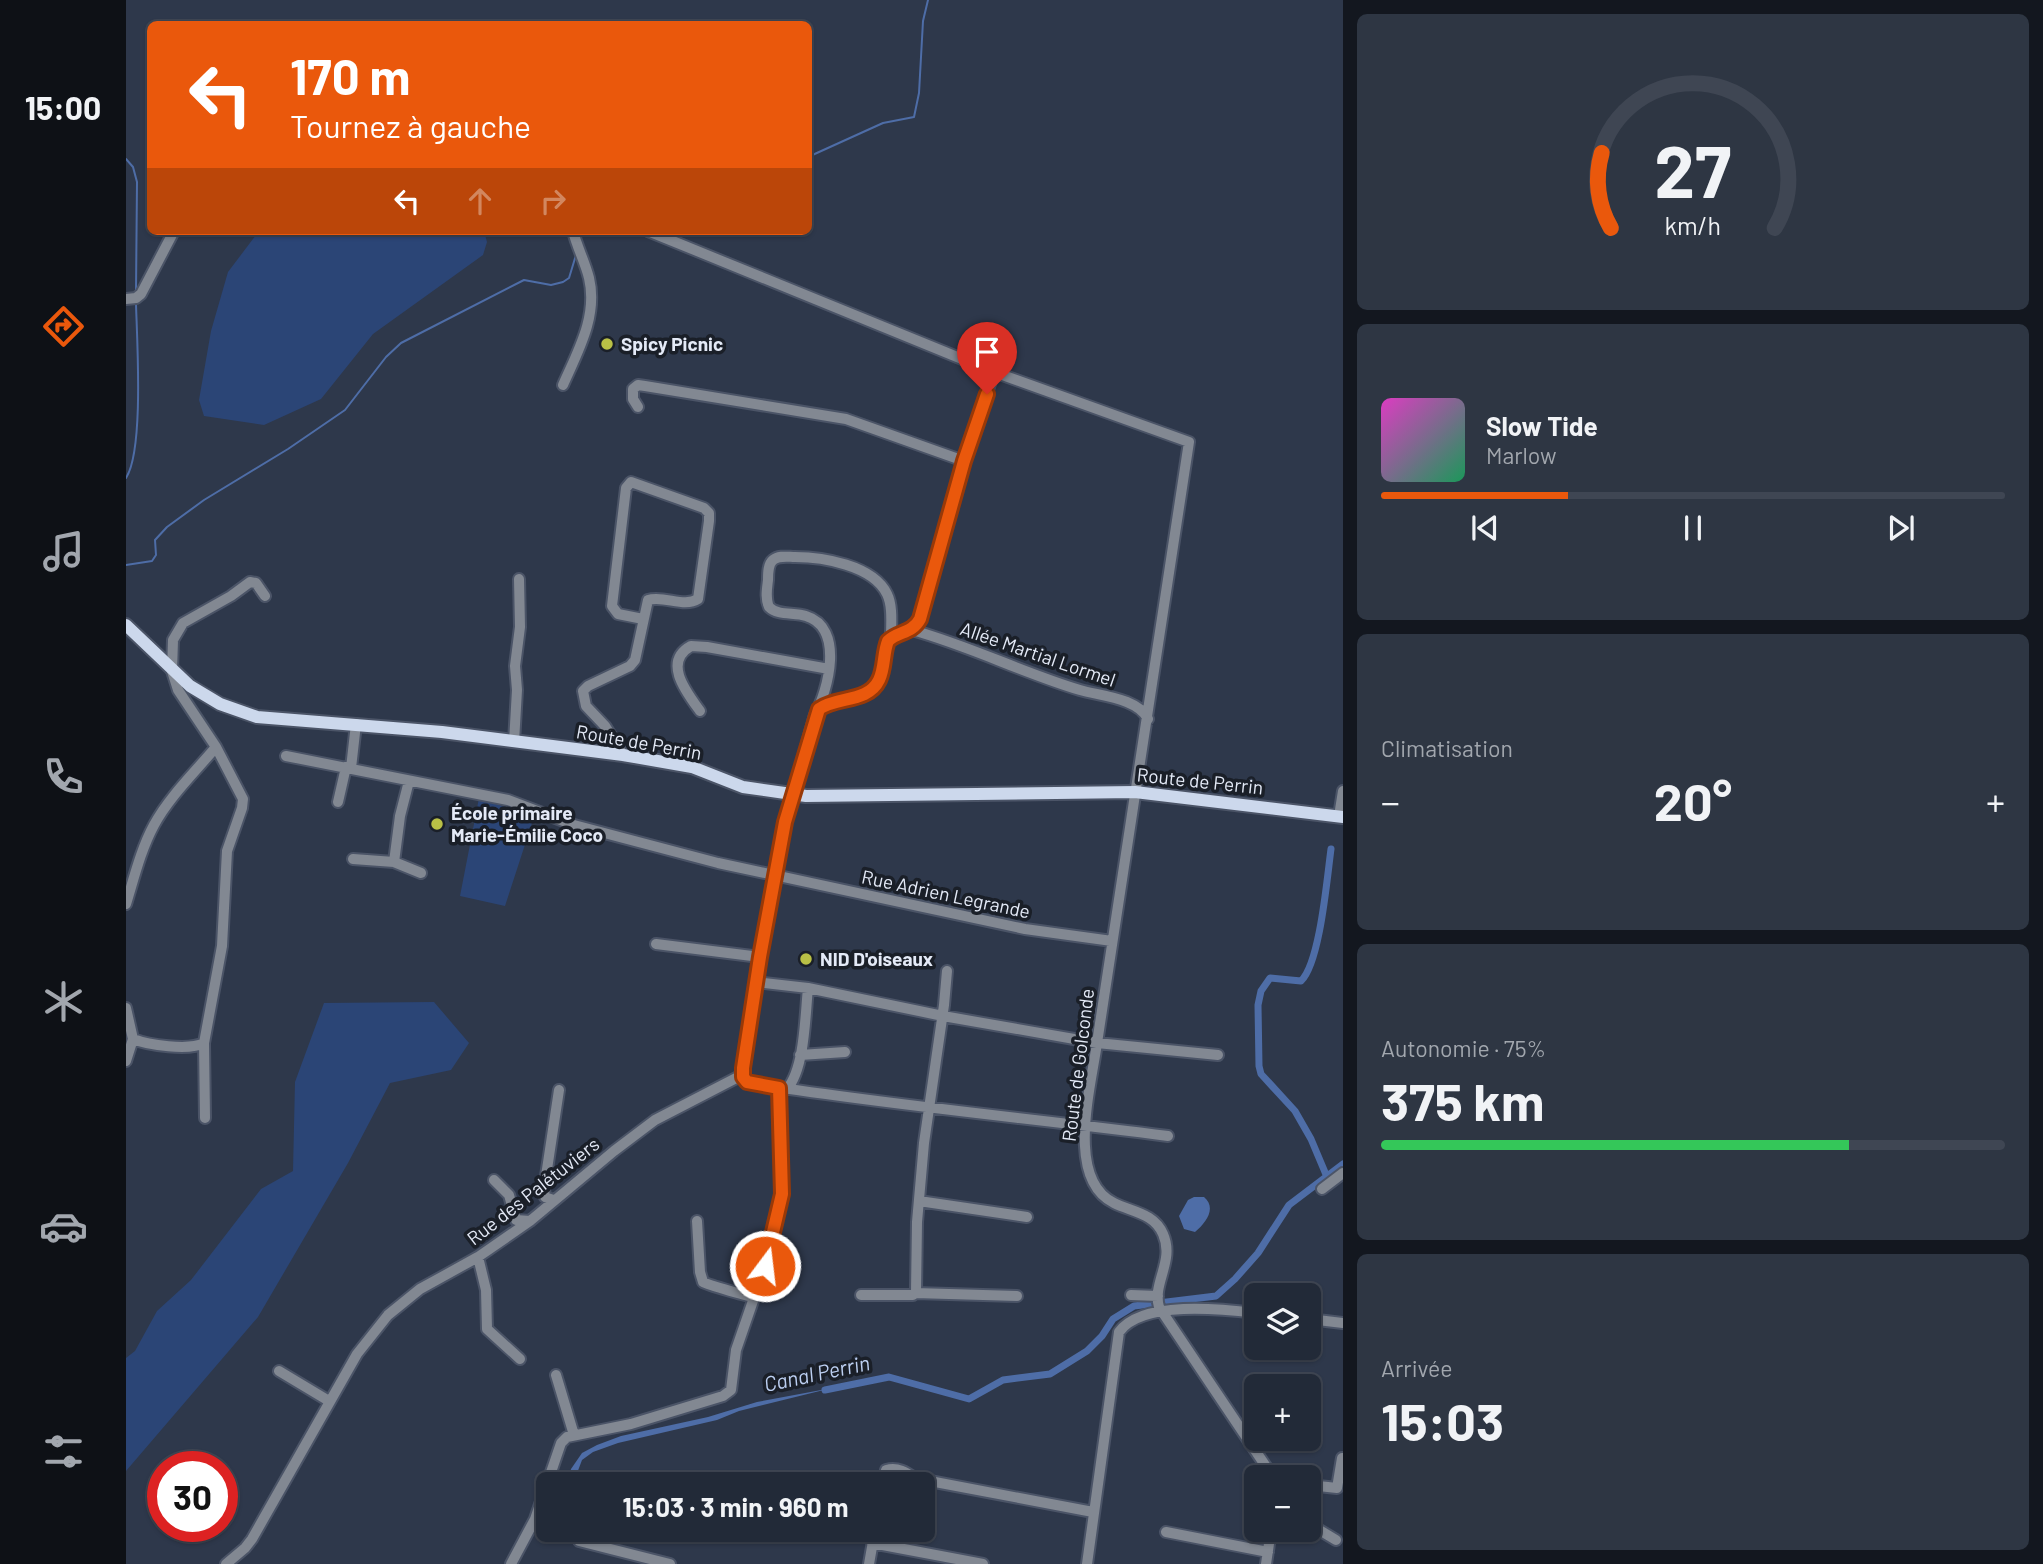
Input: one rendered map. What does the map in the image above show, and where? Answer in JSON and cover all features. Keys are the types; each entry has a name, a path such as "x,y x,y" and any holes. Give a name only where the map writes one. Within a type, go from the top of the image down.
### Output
{"main road":[{"name":"Route de Perrin","path":"126,625 172,671 198,692 244,714 275,719 442,732 623,755 692,767 743,787 793,795 1135,792 1341,816"}],"street":[{"path":"133,298 172,235"},
{"path":"563,384 582,341 592,308 590,283 574,235"},
{"path":"658,235 994,372 964,461 920,619 912,630 891,637"},
{"name":"Route de Golconde","path":"994,372 1189,442 1097,1043 1086,1125 1086,1163 1093,1185 1104,1197 1150,1218 1163,1234 1167,1251 1158,1304 1265,1465"},
{"path":"638,407 632,399 633,389 638,385 854,421 964,461"},
{"path":"623,755 606,726 586,706 583,694 588,687 630,666 639,649 645,606 650,599 690,603 698,599 709,515 701,507 631,482 625,490 612,606 618,614 643,619"},
{"path":"820,708 861,696 872,690 881,677 886,645 891,637 889,599 883,587 851,566 827,559 781,557 775,559 769,567 767,605 773,611 801,614 817,621 828,640 829,670 785,822 742,1075 749,1083 783,1088 1168,1136"},
{"path":"514,741 517,690 515,663 520,627 519,579"},
{"path":"205,1118 204,1043 221,955 228,845 243,802 241,793 216,747 178,690 172,671 173,640 183,623 250,582 256,583 265,596"},
{"name":"Allée Martial Lormel","path":"912,630 939,637 1070,687 1131,704 1142,711 1147,719"},
{"path":"700,711 678,673 680,657 691,646 829,670"},
{"path":"338,802 356,724"},
{"path":"126,904 154,824 216,747"},
{"name":"Rue Adrien Legrande","path":"286,756 508,800 575,825 718,863 1024,929 1112,940"},
{"path":"394,862 400,816 409,781"},
{"path":"1341,816 1343,791"},
{"path":"353,859 394,862 421,873"},
{"path":"656,944 760,957"},
{"path":"915,1293 919,1201 928,1108 943,1016 947,971"},
{"path":"756,982 808,988 943,1016 1097,1043 1218,1055"},
{"path":"511,1564 535,1519 561,1443 573,1435 631,1424 729,1393 733,1383 736,1350 774,1236 782,1194 783,1088 793,1079 800,1055 808,988"},
{"path":"126,1008 133,1039 126,1061"},
{"path":"133,1039 186,1047 204,1043"},
{"path":"800,1055 845,1052"},
{"name":"Rue des Palétuviers","path":"226,1564 252,1539 328,1401 364,1343 388,1315 420,1289 478,1257 530,1221 655,1120 742,1075"},
{"path":"553,1200 545,1196 544,1189 559,1090"},
{"path":"1322,1189 1343,1173"},
{"path":"494,1180 511,1199 515,1218 530,1221"},
{"path":"919,1201 1027,1217"},
{"path":"697,1221 703,1282 755,1297"},
{"path":"478,1257 486,1290 487,1329 520,1359"},
{"path":"861,1295 904,1296 915,1293 1017,1296"},
{"path":"1131,1295 1158,1296"},
{"path":"1087,1564 1121,1328 1162,1311 1199,1308 1244,1312"},
{"path":"1321,1320 1343,1323"},
{"path":"279,1371 328,1401"},
{"path":"556,1375 573,1435"},
{"path":"1321,1486 1337,1488 1342,1458"},
{"path":"886,1472 889,1469 908,1472"},
{"path":"935,1482 1093,1512"},
{"path":"1321,1531 1336,1540"},
{"path":"1166,1532 1268,1552"},
{"path":"583,1542 670,1564"},
{"path":"1266,1564 1269,1542"},
{"path":"869,1564 872,1543 983,1564"}],"shaded area":[{"path":"256,235 485,235 487,242 483,255 373,334 321,399 264,425 204,416 199,400 211,331 228,272"},
{"path":"479,798 534,817 505,906 460,896"},
{"path":"434,1002 469,1043 451,1070 390,1083 348,1163 258,1317 126,1471 126,1358 135,1351 157,1311 191,1280 261,1189 293,1171 295,1082 324,1003"},
{"path":"1204,1197 1210,1206 1206,1220 1195,1232 1184,1229 1179,1216 1188,1200"},
{"path":"832,1388 739,1411 717,1420 618,1443 593,1452 582,1460 578,1472 570,1472 582,1453 621,1436 708,1417 757,1402"}],"waterway":[{"path":"812,155 883,123 914,117 919,93 923,21 928,0"},
{"path":"126,159 133,167 137,182 136,291"},
{"path":"126,565 152,561 156,555 155,540 167,527 204,500 288,449 345,410 386,357 401,343 524,280 551,285 563,282 569,278 576,255"},
{"path":"126,478 132,464 137,420 136,304"},
{"path":"1327,1177 1311,1139 1295,1111 1261,1074 1258,1005 1261,991 1270,978 1301,981 1308,971 1322,919 1331,849"},
{"name":"Canal Perrin","path":"825,1390 889,1377 969,1399 1003,1380 1050,1374 1087,1351 1102,1336 1113,1319 1134,1306 1216,1296 1258,1253 1289,1205 1343,1164"}],"place":[{"name":"Spicy Picnic","path":"607,344"},
{"name":"École primaire Marie-Émilie Coco","path":"437,824"},
{"name":"NID D'oiseaux","path":"806,959"}],"route":[{"path":"765,1266 782,1194 779,1088 747,1082 743,1077 743,1068 785,822 815,715 826,705 861,696 872,690 881,677 888,641 891,637 912,630 920,619 964,461 987,394"}]}
